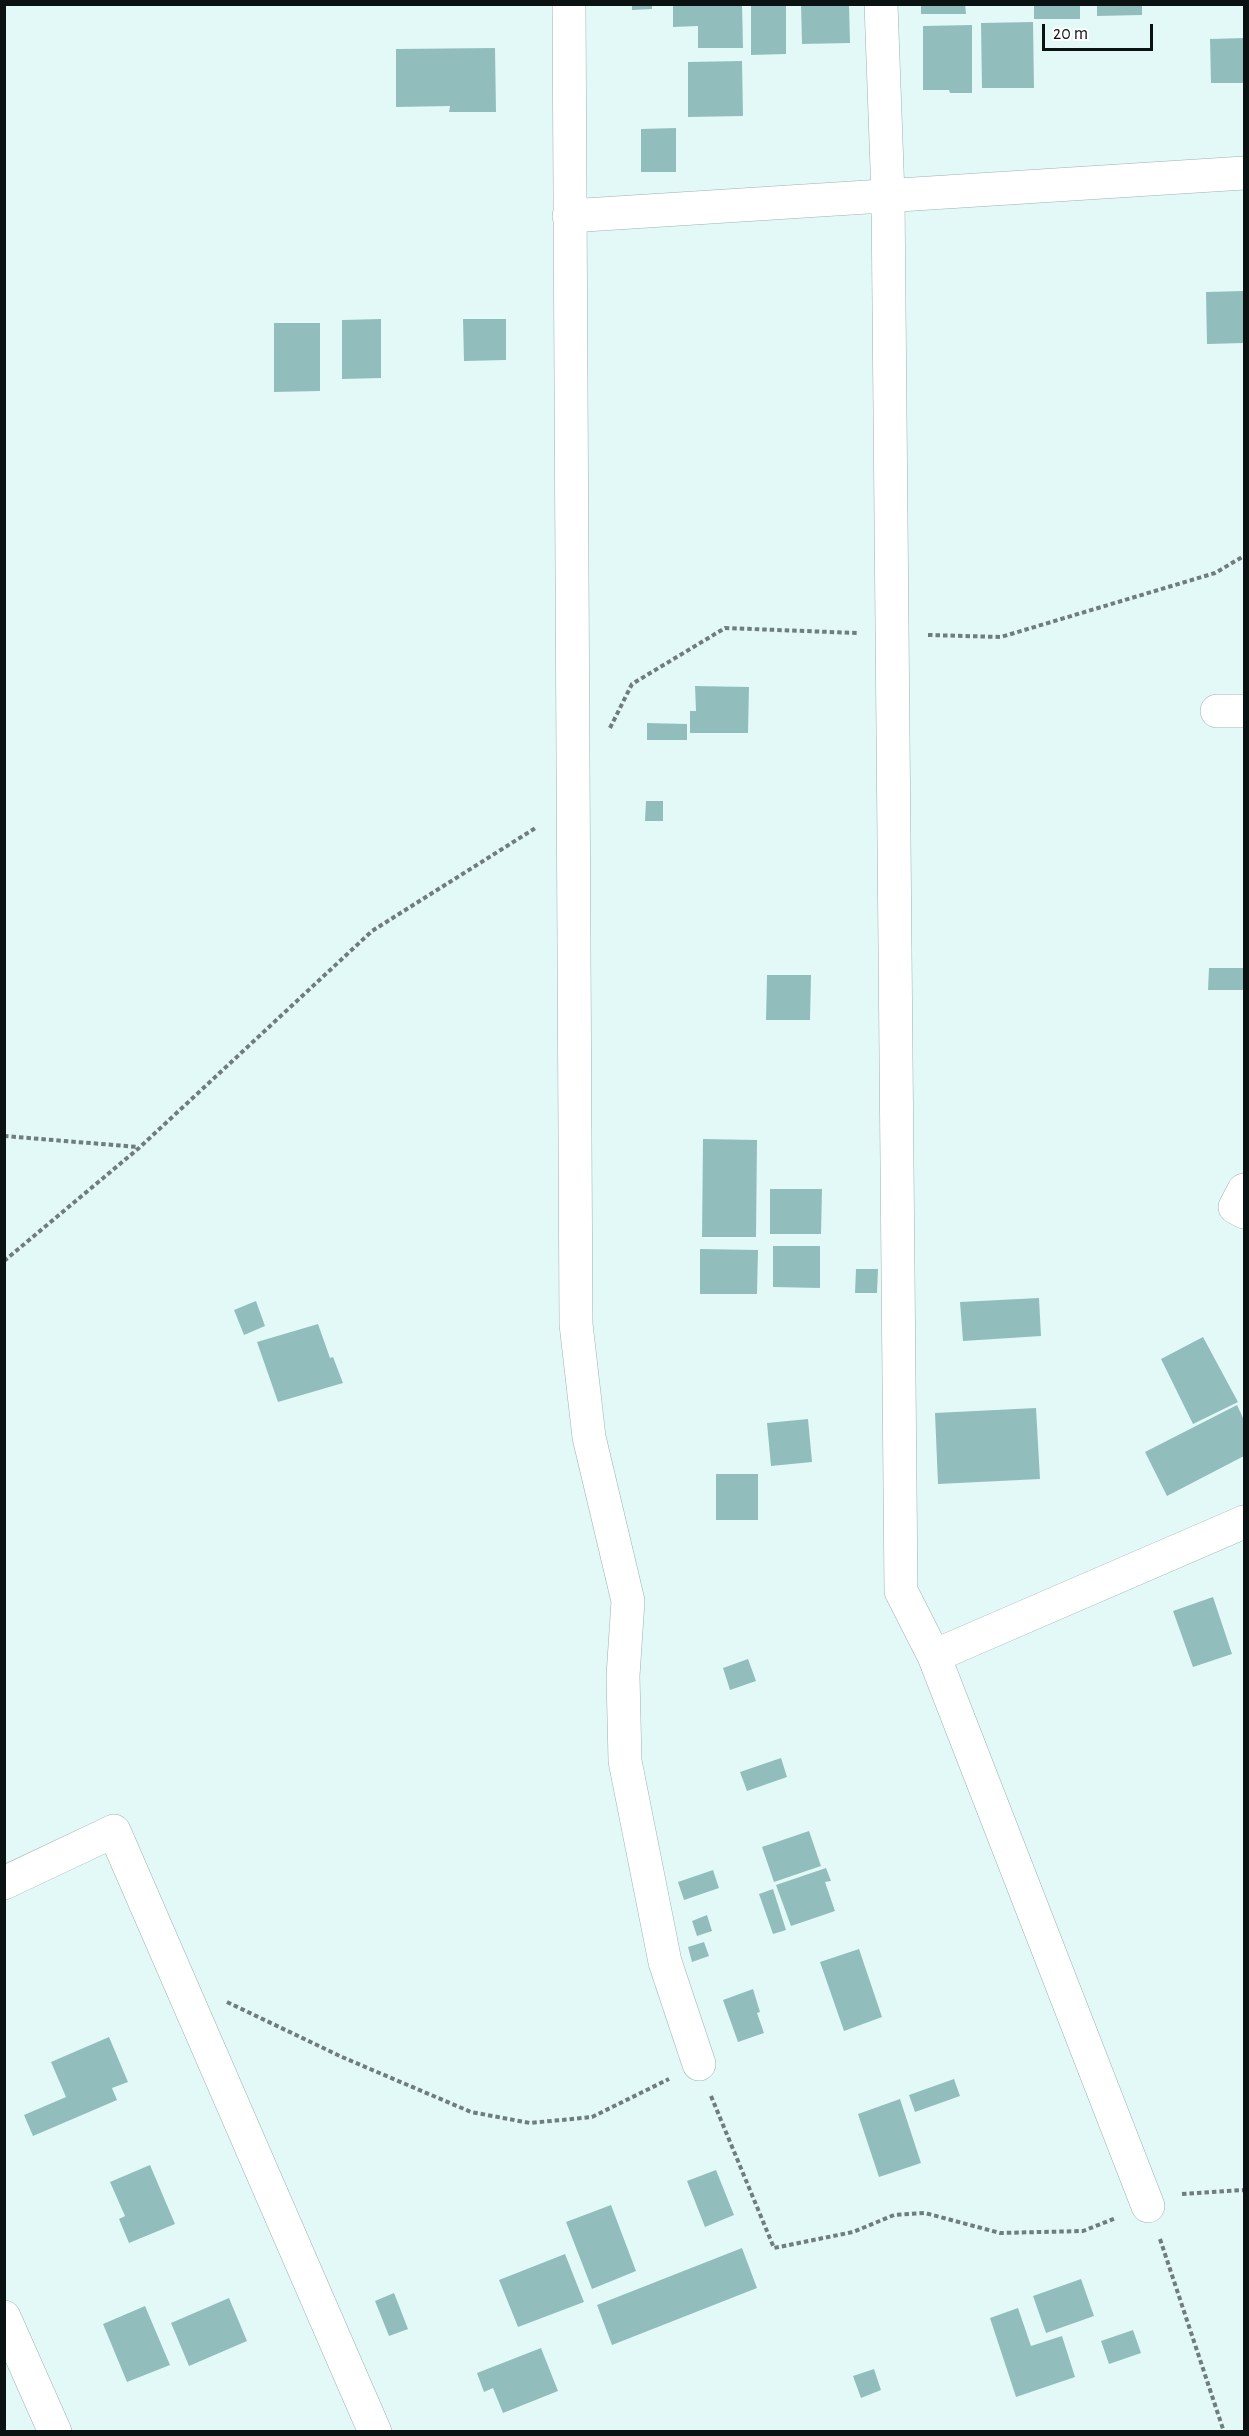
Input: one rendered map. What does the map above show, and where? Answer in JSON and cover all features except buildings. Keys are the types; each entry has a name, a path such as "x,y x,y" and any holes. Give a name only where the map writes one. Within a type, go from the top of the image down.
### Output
{"street":[{"path":"568,4 576,1324 590,1437 628,1600 623,1676 625,1761 665,1962 699,2064"},
{"path":"881,4 888,196 901,1591 934,1656 1148,2206"},
{"path":"569,216 1245,173"},
{"path":"1245,1190 1235,1207 1245,1212"},
{"path":"934,1656 1245,1522"},
{"path":"4,1883 114,1831 375,2432"},
{"path":"4,2317 55,2432"}],"path":[{"path":"4,1136 139,1148"},
{"path":"178,1979 342,2057 471,2112 530,2123 592,2117 699,2064 774,2248 854,2232 894,2215 925,2213 1000,2233 1083,2231 1176,2195 1245,2190"},
{"path":"1148,2206 1224,2432"}]}
